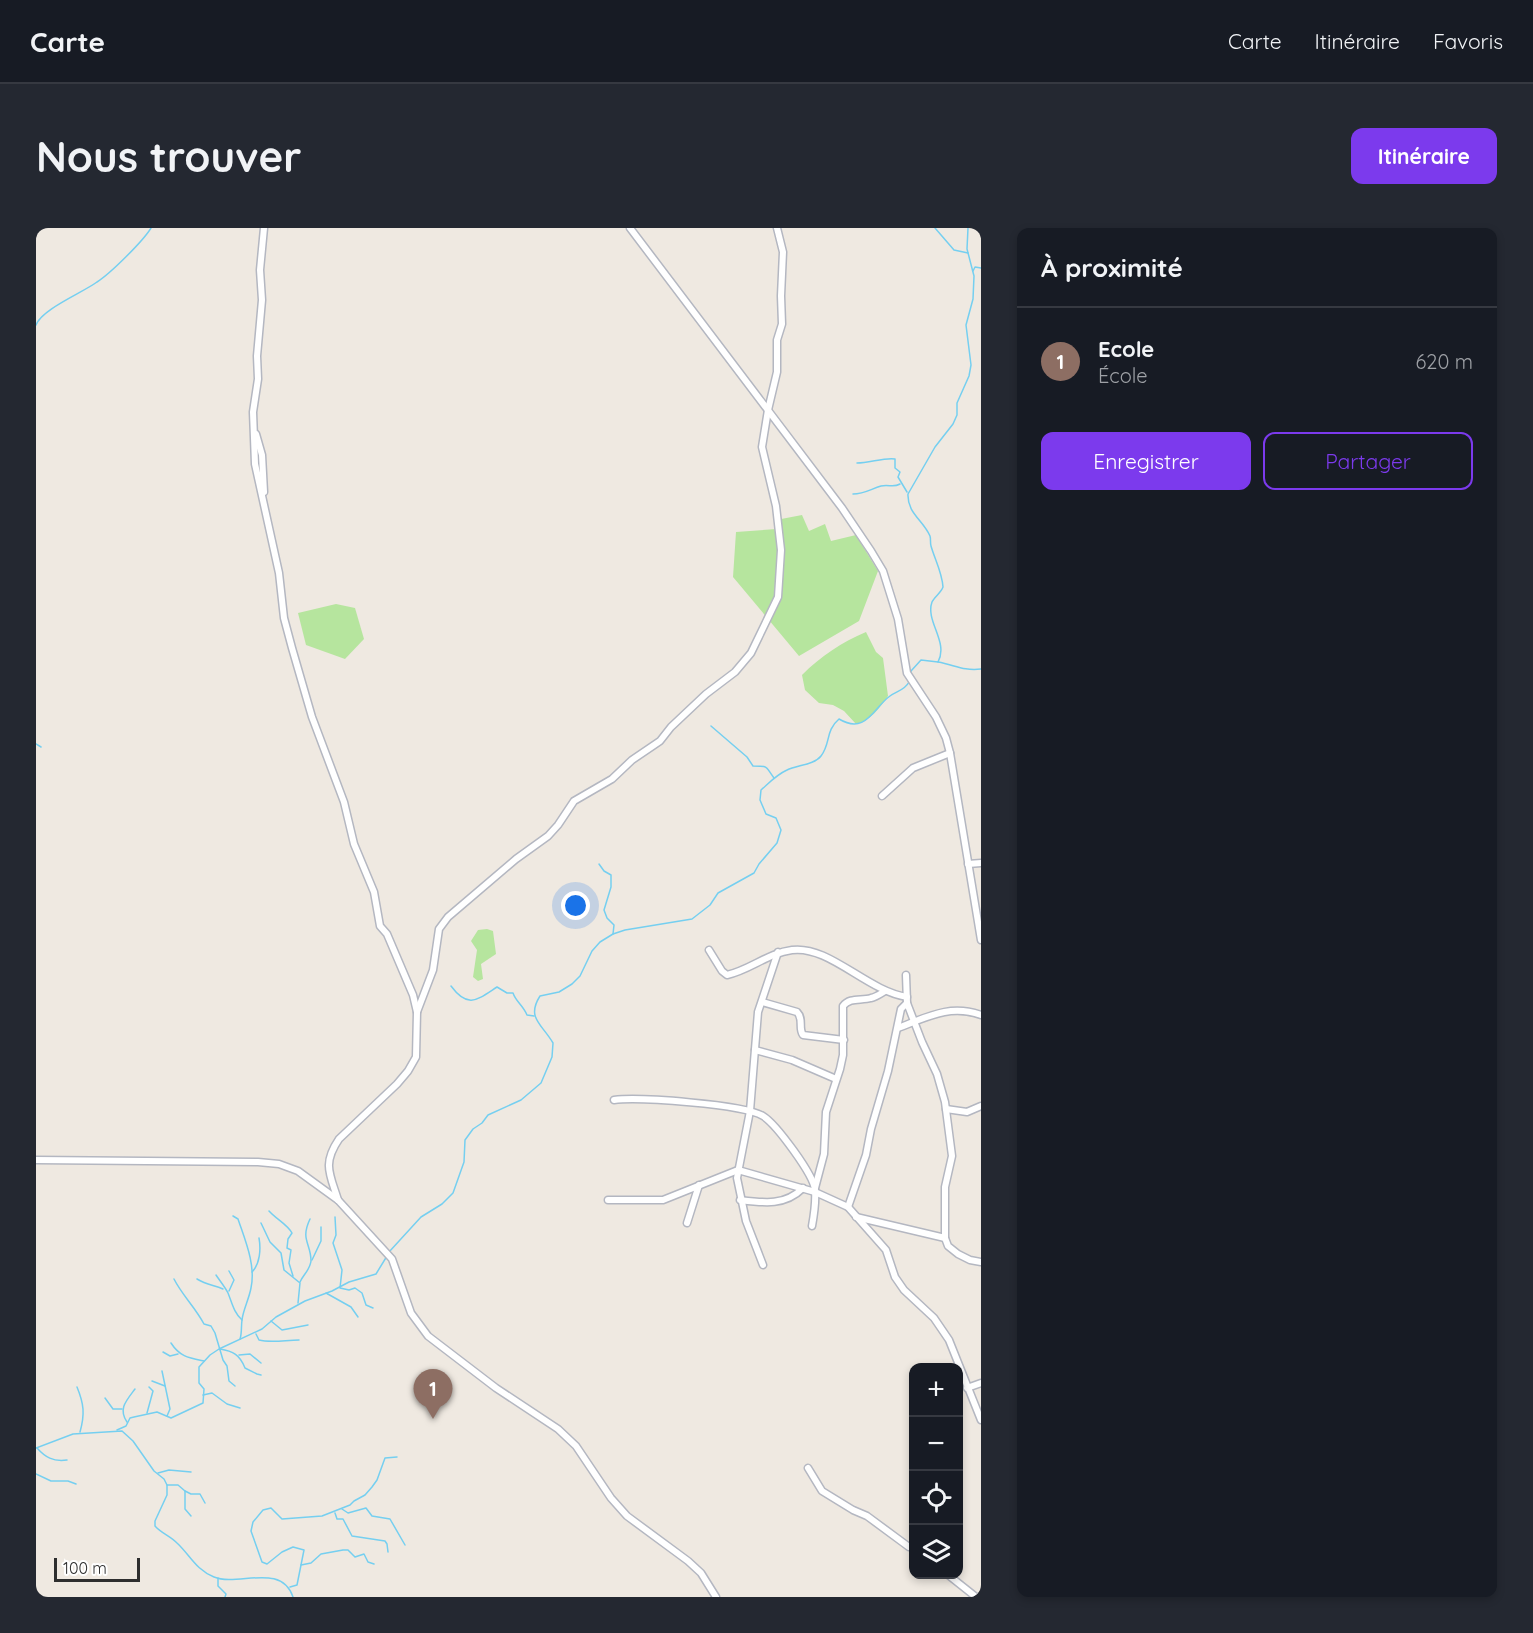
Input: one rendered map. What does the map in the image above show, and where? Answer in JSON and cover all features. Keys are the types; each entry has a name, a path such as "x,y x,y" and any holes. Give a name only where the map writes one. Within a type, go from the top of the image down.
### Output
{"street":[{"path":"264,228 260,270 262,300 257,356 258,379 253,423 254,460 279,573 284,618 312,717 344,802 354,844 374,892 380,926 387,934 398,959 413,995 417,1012 416,1057 408,1071 339,1139 331,1151 328,1161 338,1200"},
{"path":"630,228 842,508 883,572 898,619 907,673 936,717 950,753 981,940"},
{"path":"417,1012 433,970 439,929 448,916 516,859 548,836 574,801 612,779 632,760 660,741 671,727 706,694 735,672 751,653 780,591 781,550 776,506 762,447 777,372 777,340 782,324 783,252 777,228"},
{"path":"882,796 913,768 950,753"},
{"path":"968,864 981,863"},
{"path":"709,950 727,975 778,952 794,949 813,951 885,991 907,1000"},
{"path":"762,1265 746,1221 737,1178 750,1111 758,1012 778,952"},
{"path":"906,975 907,1000 939,1081 946,1109 952,1156 945,1187 945,1238 948,1246 958,1254 981,1262"},
{"path":"812,1226 815,1190 824,1154 826,1112 840,1069 844,1040 842,1017 845,1002 871,998 885,991"},
{"path":"848,1207 866,1155 901,1009 907,1000"},
{"path":"762,1002 797,1012 801,1017 803,1035 844,1040"},
{"path":"898,1028 935,1014 956,1010 968,1010 981,1015"},
{"path":"755,1050 792,1060 836,1079"},
{"path":"614,1100 632,1098 702,1103 761,1115 794,1151 815,1190"},
{"path":"946,1109 967,1112 981,1106"},
{"path":"36,1160 258,1162 279,1164 298,1171 338,1200 392,1259 411,1313 428,1336 496,1388 558,1429 576,1446 610,1498 627,1516 688,1560 716,1597"},
{"path":"608,1200 663,1200 738,1170 815,1190 848,1207 886,1251 895,1277 904,1290 934,1318 949,1340 981,1420"},
{"path":"687,1223 699,1185"},
{"path":"740,1200 760,1203 782,1201 790,1199 803,1188"},
{"path":"856,1217 945,1238"},
{"path":"967,1388 981,1383"},
{"path":"808,1468 822,1491 867,1516 909,1547"},
{"path":"952,1579 976,1597"}],"green space":[{"path":"802,515 809,531 825,524 831,541 856,535 878,571 859,621 799,656 733,577 736,532 777,529 776,520"},
{"path":"336,604 355,608 364,639 345,659 306,645 298,613"},
{"path":"866,632 876,652 883,658 888,696 870,717 856,724 844,711 833,705 819,703 805,690 802,675 832,650"},
{"path":"478,930 493,931 496,954 481,964 483,979 478,981 473,977 477,950 471,941"}],"waterway":[{"path":"36,325 54,307 103,278 151,228"},
{"path":"935,228 954,250 968,253"},
{"path":"911,675 911,671 921,660 938,662 941,654 931,609 933,600 943,587 940,571 930,536 910,506 908,494 935,447 953,424 957,415 957,403 969,376 971,365 966,325 973,299 974,276 967,249 968,228"},
{"path":"973,271 975,267 981,268"},
{"path":"857,463 895,459 895,468 900,472 898,477 907,492"},
{"path":"853,494 881,486 900,484"},
{"path":"938,662 981,669"},
{"path":"389,1252 421,1217 442,1204 453,1193 464,1162 465,1140 473,1129 488,1115 521,1100 541,1083 552,1057 553,1043 535,1016 536,1004 540,996 559,992 572,984 580,976 592,951 600,942 613,934 692,919 710,905 718,893 754,873 777,843 781,830 776,818 766,814 760,800 761,790 783,772 818,759 824,751 832,728 839,719 848,723 863,722 884,701 903,689 909,682"},
{"path":"711,726 747,757 753,766 766,768 774,778"},
{"path":"36,744 41,747"},
{"path":"599,864 611,875 611,887 604,910 607,918 614,925 613,934"},
{"path":"451,986 468,1000 484,996 497,987 507,993 513,993 527,1015 534,1016"},
{"path":"269,1211 292,1233 288,1239 287,1248 291,1250 289,1263 293,1276"},
{"path":"233,1216 238,1219 252,1270 251,1288 243,1316 240,1339"},
{"path":"335,1217 336,1235 333,1243 342,1270 340,1288 349,1290 355,1288 362,1293 366,1305 373,1308"},
{"path":"300,1282 311,1261 306,1237 310,1219"},
{"path":"261,1223 270,1242 281,1253 284,1270 300,1283 298,1303"},
{"path":"312,1260 321,1241 321,1227"},
{"path":"252,1272 259,1256 259,1238"},
{"path":"117,1430 126,1426 130,1418 157,1412 171,1418 203,1403 204,1389 199,1383 199,1367 210,1355 262,1329 276,1317 305,1301 349,1282 376,1274 387,1256"},
{"path":"229,1271 234,1280 229,1291"},
{"path":"216,1275 242,1320"},
{"path":"174,1279 204,1324 211,1326 215,1333 227,1366 229,1381 235,1386"},
{"path":"197,1279 223,1289"},
{"path":"326,1293 351,1307 358,1317"},
{"path":"271,1321 282,1330 308,1325"},
{"path":"256,1334 259,1340 264,1341 299,1340"},
{"path":"171,1343 181,1354 204,1361"},
{"path":"220,1349 236,1354 245,1368 261,1375"},
{"path":"163,1352 170,1356 178,1354"},
{"path":"239,1355 250,1354 261,1363"},
{"path":"162,1371 170,1409 167,1416"},
{"path":"152,1381 165,1386"},
{"path":"77,1387 83,1409 80,1432"},
{"path":"147,1413 153,1391 149,1387"},
{"path":"127,1422 123,1409 135,1389"},
{"path":"203,1395 212,1393 227,1404 240,1408"},
{"path":"105,1398 113,1409 122,1409"},
{"path":"36,1448 73,1434 122,1431 133,1441 167,1485 167,1495 155,1521 157,1528 182,1548 208,1574 224,1579 269,1578 287,1587 293,1597"},
{"path":"37,1448 50,1458 67,1460"},
{"path":"290,1587 297,1585 304,1550 293,1547 282,1552 267,1564 262,1562 251,1531 253,1522 263,1510 271,1508 282,1519 322,1516 350,1505 372,1487 385,1458 397,1457"},
{"path":"158,1473 169,1470 191,1472"},
{"path":"36,1474 51,1481 68,1481 76,1484"},
{"path":"167,1485 178,1485 185,1491 185,1509 191,1516"},
{"path":"185,1491 200,1494 205,1503"},
{"path":"342,1509 348,1513 366,1508 372,1516 390,1519 405,1545"},
{"path":"335,1513 337,1519 343,1519 352,1536 385,1541 388,1552"},
{"path":"301,1565 311,1563 321,1554 343,1550 348,1550 355,1557 364,1554 368,1562 374,1564"},
{"path":"218,1578 218,1586 226,1594 225,1597"}],"place":[{"name":"Ecole","path":"433,1419"}]}
